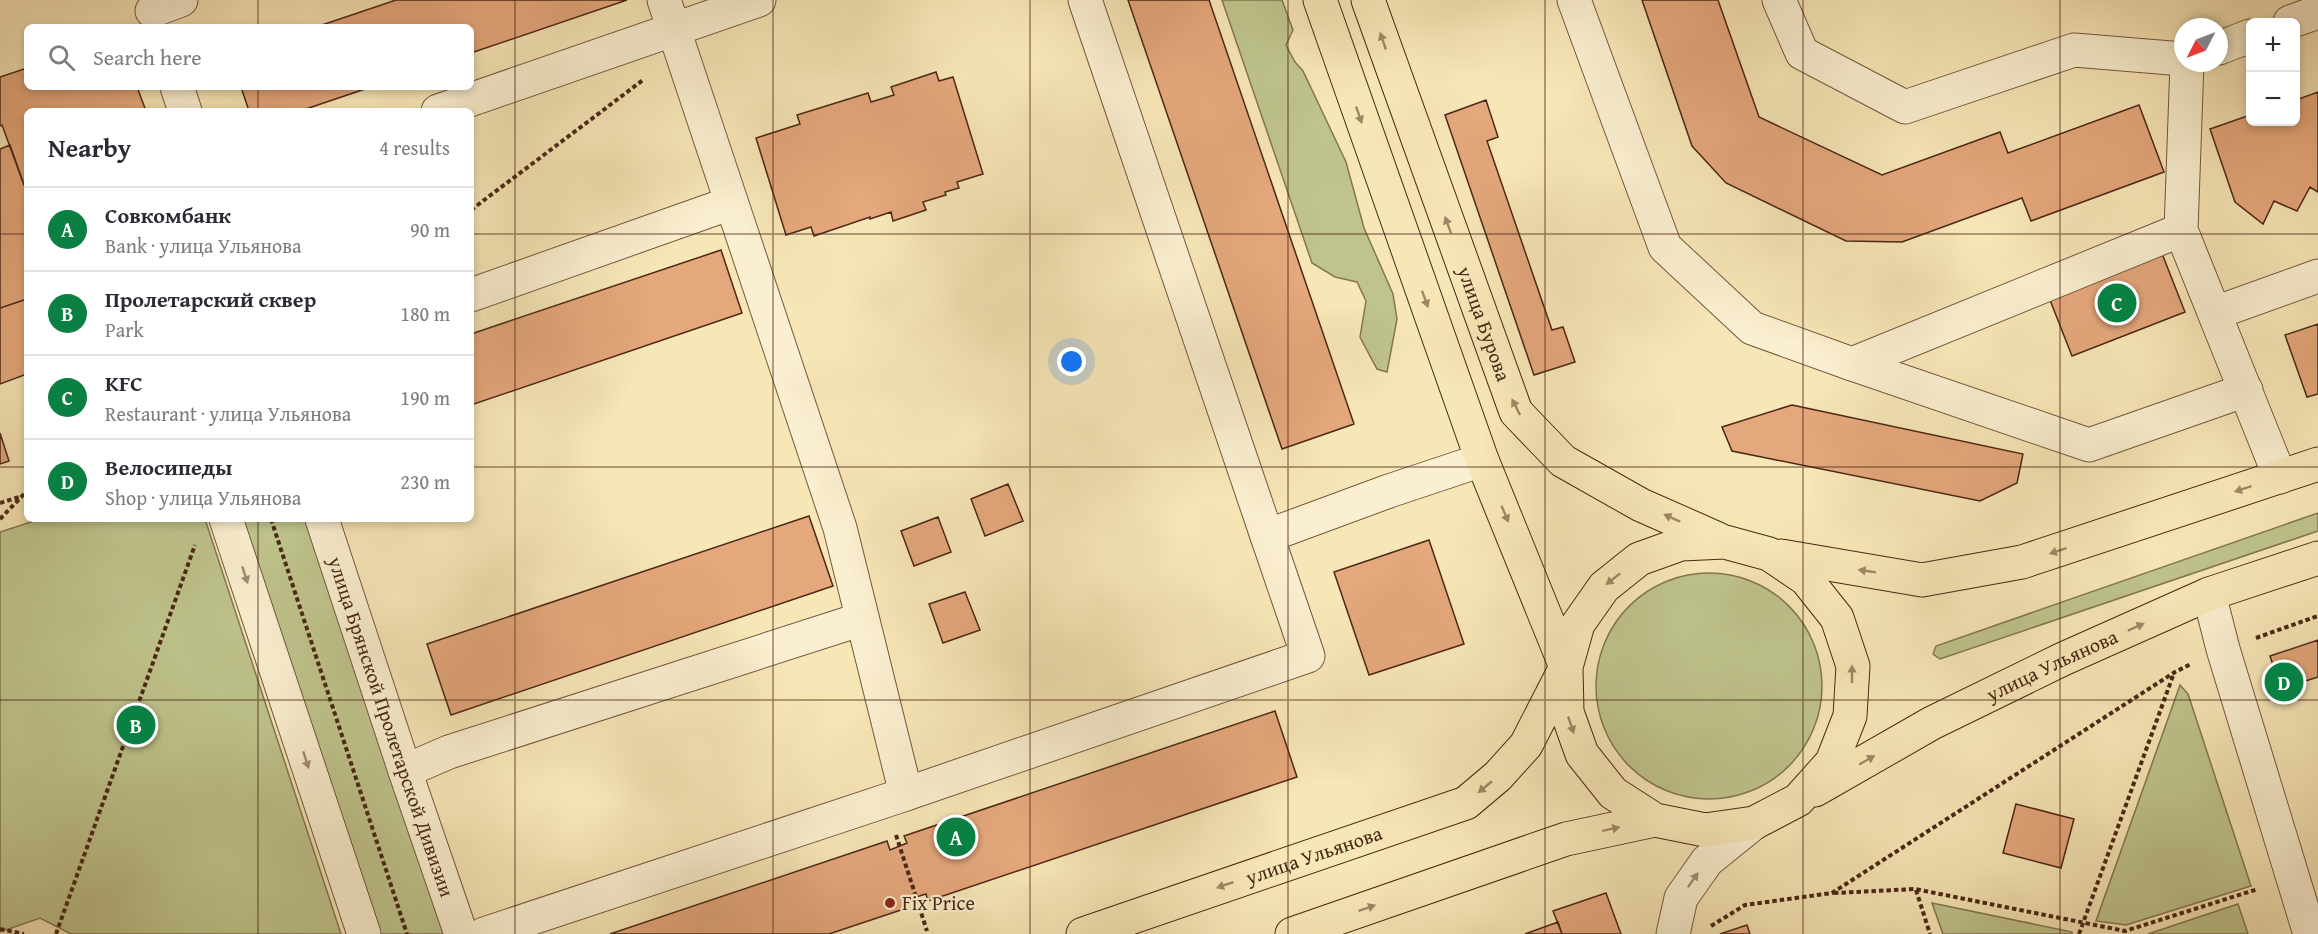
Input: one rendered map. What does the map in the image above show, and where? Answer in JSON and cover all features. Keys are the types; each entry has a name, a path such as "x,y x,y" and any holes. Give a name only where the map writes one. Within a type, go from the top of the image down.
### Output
{"main road":[{"path":"1320,0 1482,460 1566,667"},
{"name":"улица Бурова","path":"1368,0 1516,412 1563,461 1641,505 1725,542"},
{"path":"1655,820 1613,793 1582,754 1567,711 1566,667 1578,624 1604,587 1639,559 1681,544 1725,542 1769,554 1922,580 2022,562 2318,464"},
{"path":"1769,554 1806,579 1837,618 1852,666 1850,716 1832,762 1798,800"},
{"name":"улица Ульянова","path":"1655,820 1705,830 1754,823 1932,723 2063,659 2209,594 2318,558"},
{"name":"улица Ульянова","path":"1083,934 1466,802 1498,776 1526,746 1566,667"},
{"path":"1292,934 1566,839 1655,820"}],"street":[{"path":"152,13 182,0"},
{"path":"664,0 840,528 862,618 895,797"},
{"path":"448,108 677,41 759,0"},
{"path":"484,934 1308,656 1085,0"},
{"path":"1574,0 1665,247 1752,328 2089,445 2246,390"},
{"path":"1779,0 1802,53 1905,107 2074,50 2174,58"},
{"path":"2300,18 2318,12"},
{"path":"2228,45 2246,38"},
{"path":"2187,72 2181,230 2280,477"},
{"path":"178,90 184,108"},
{"path":"474,294 731,203"},
{"path":"1852,364 2181,230"},
{"path":"2215,313 2318,276"},
{"path":"1267,536 1482,460"},
{"path":"227,522 364,934"},
{"name":"улица Брянской Пролетарской Дивизии","path":"323,522 461,934"},
{"path":"2209,594 2310,934"},
{"path":"405,771 449,752 862,618"},
{"path":"1673,934 1681,898 1707,861 1754,823"}],"path":[{"path":"474,208 677,41"},
{"path":"0,503 22,496"},
{"path":"0,519 22,496"},
{"path":"273,522 407,934"},
{"path":"56,934 197,542"},
{"path":"1832,893 2175,672 2079,934"},
{"path":"895,797 927,931"},
{"path":"1707,928 1745,905 1832,893 1915,890 2119,932 2258,889"},
{"path":"1915,890 1930,934"},
{"path":"0,929 24,934"}],"green space":[{"path":"1222,0 1282,0 1293,30 1286,45 1303,71 1346,162 1364,228 1393,294 1397,319 1387,372 1377,369 1360,337 1366,301 1357,282 1335,277 1312,263"},
{"path":"2318,513 2318,531 1940,659 1933,654 1936,646"},
{"path":"31,522 206,522 341,934 71,934 40,918 0,932 0,532"},
{"path":"240,522 312,522 445,934 375,934"},
{"path":"1709,573 1742,578 1752,582 1772,592 1789,606 1803,623 1813,643 1817,653 1822,686 1817,719 1813,729 1803,749 1789,766 1772,780 1752,790 1742,794 1709,799 1676,794 1666,790 1646,780 1629,766 1615,749 1605,729 1601,719 1596,686 1601,653 1605,643 1615,623 1629,606 1646,592 1666,582 1676,578"},
{"path":"2180,685 2188,694 2251,886 2126,925 2096,921"},
{"path":"1932,903 2072,932 2072,934 1943,934"},
{"path":"2238,904 2248,934 2148,934"}],"building":[{"path":"396,0 627,0 474,52 474,24 325,24"},
{"path":"1128,0 1209,0 1354,424 1282,449"},
{"path":"1642,0 1718,0 1759,117 1882,175 2000,132 2008,153 2139,105 2164,172 2031,221 2022,198 1902,242 1846,241 1726,183 1692,146"},
{"path":"24,69 24,90 138,90 145,108 24,108 24,185 2,125 0,126 0,77"},
{"path":"936,72 939,81 953,77 983,174 957,182 959,188 945,192 946,195 923,202 926,210 893,221 891,212 814,236 811,227 786,235 756,138 800,124 797,115 868,93 871,102 894,95 891,87"},
{"path":"242,90 362,90 309,108 248,108"},
{"path":"2318,92 2318,192 2310,187 2297,211 2274,201 2263,224 2235,202 2210,129 2246,116 2246,126 2300,126 2300,99"},
{"path":"1486,100 1498,137 1487,141 1552,330 1563,327 1575,362 1534,375 1445,115"},
{"path":"10,145 24,185 24,300 0,308 0,149"},
{"path":"721,250 742,313 474,404 474,333"},
{"path":"2161,251 2185,312 2072,356 2048,295"},
{"path":"24,300 24,375 0,384 0,308"},
{"path":"2318,324 2318,394 2307,397 2285,335"},
{"path":"1792,405 2023,454 2017,483 1980,501 1732,451 1722,427"},
{"path":"0,433 9,461 0,464"},
{"path":"1008,484 1023,521 985,536 971,499"},
{"path":"809,516 833,586 451,715 427,644"},
{"path":"938,517 951,552 914,566 901,531"},
{"path":"1429,540 1464,644 1369,675 1334,572"},
{"path":"965,592 980,630 943,643 929,604"},
{"path":"2318,640 2318,677 2281,689 2270,656"},
{"path":"1275,711 1297,777 928,901 926,894 904,901 907,908 829,934 610,934 887,841 890,850 907,843 904,836"},
{"path":"2016,804 2074,819 2061,868 2003,853"},
{"path":"1606,893 1621,934 1562,934 1553,911"},
{"path":"1558,922 1562,934 1525,934"},
{"path":"1747,925 1750,934 1720,934"}],"place":[{"name":"KFC","path":"2117,303"},
{"name":"Велосипеды","path":"2284,682"},
{"name":"Пролетарский сквер","path":"136,725"},
{"name":"Совкомбанк","path":"956,837"},
{"name":"Fix Price","path":"890,903"}]}
